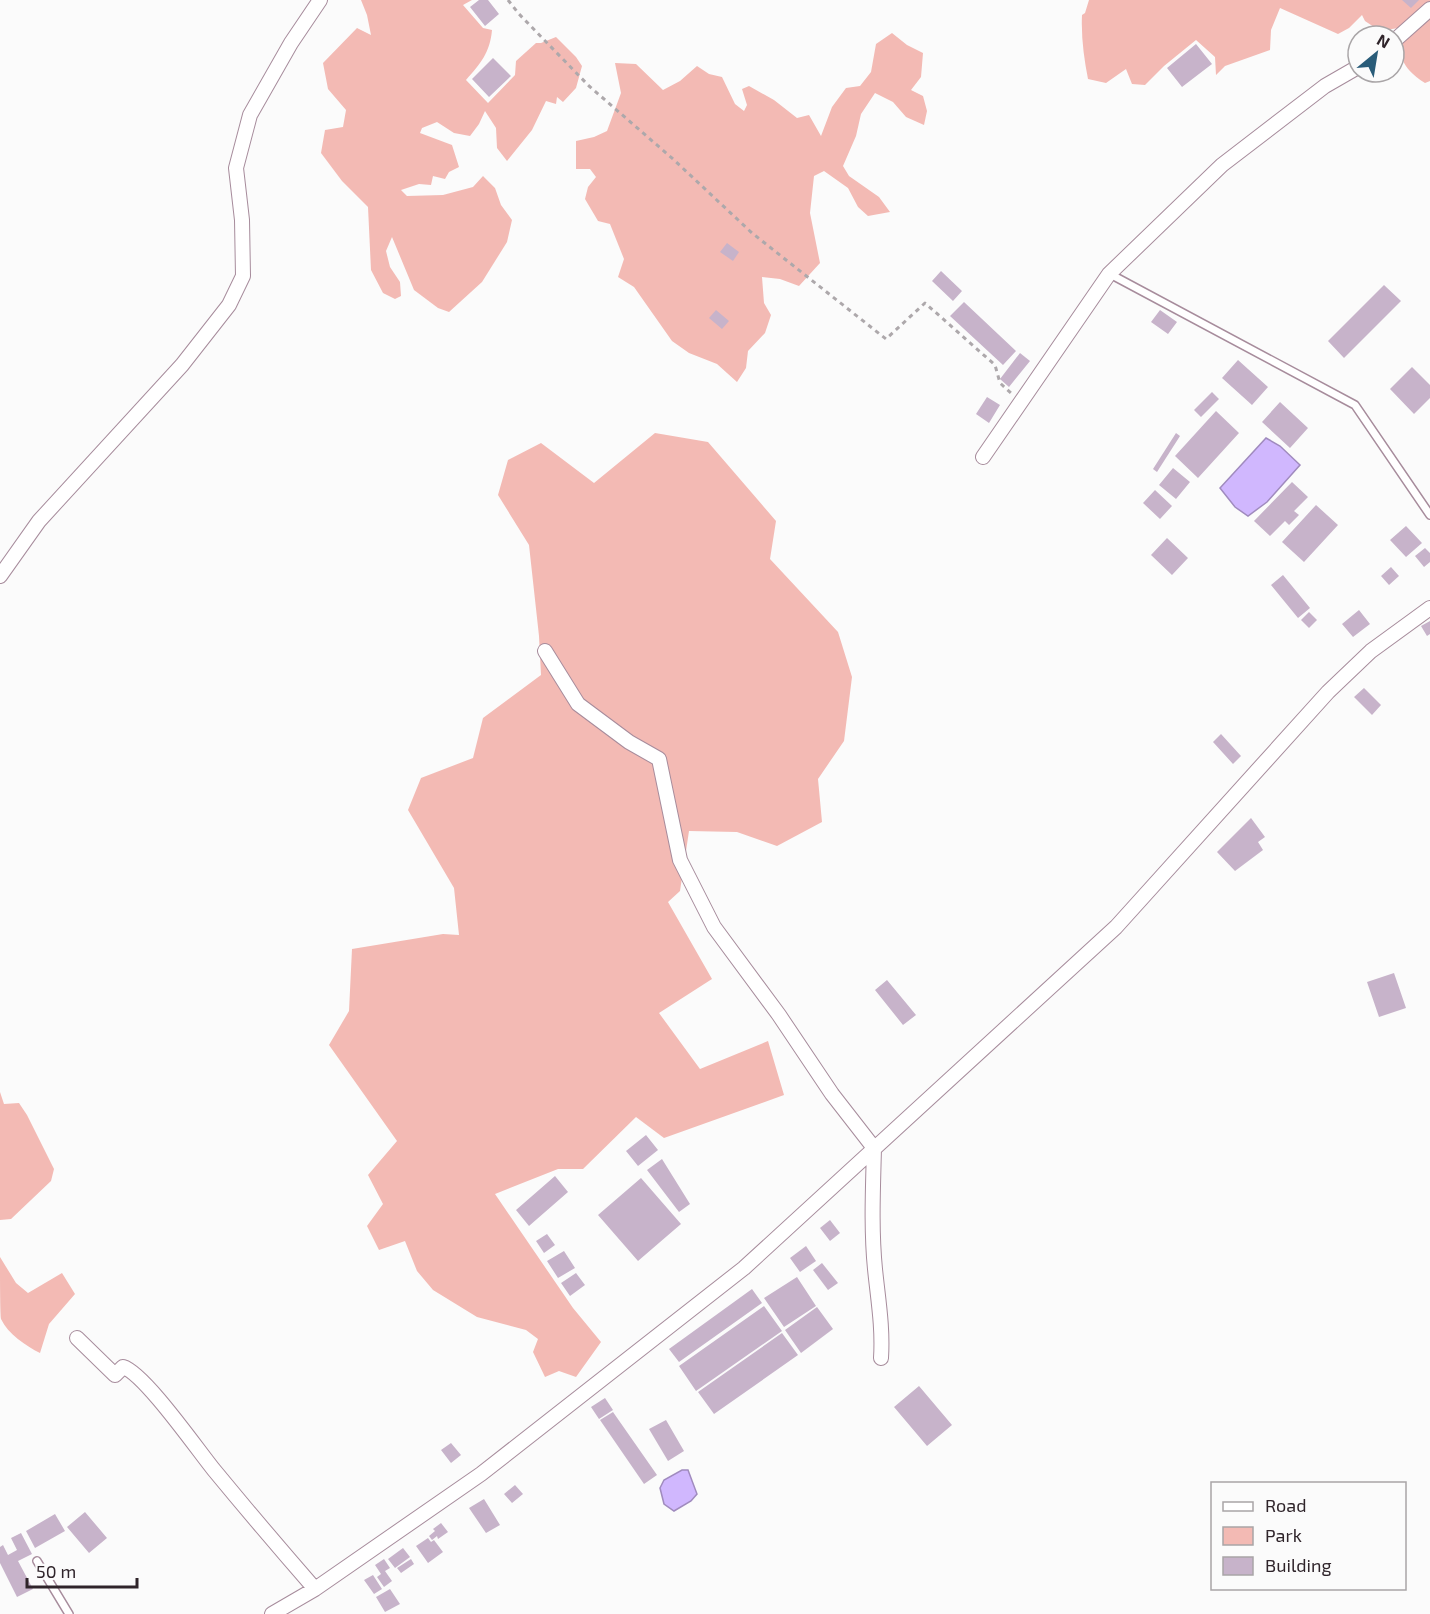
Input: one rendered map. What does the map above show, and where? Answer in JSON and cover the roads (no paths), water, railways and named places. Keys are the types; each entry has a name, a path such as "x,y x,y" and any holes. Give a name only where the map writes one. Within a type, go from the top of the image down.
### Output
{"street":[{"path":"0,576 39,521 182,365 229,305 243,276 242,220 236,168 250,115 291,43 320,0"},
{"path":"1406,30 1430,9"},
{"path":"983,457 1110,274 1222,165 1325,86 1346,74"},
{"path":"272,1614 315,1589 481,1474 744,1268 1116,927 1328,692 1371,651 1430,608"},
{"path":"545,651 578,704 629,742 659,759 680,860 714,927 832,1094 874,1148 872,1202 874,1268 883,1334 881,1358"},
{"path":"77,1338 115,1375 123,1367 131,1369 158,1399 249,1513 315,1589"}],"lane":[{"path":"1110,274 1355,405 1430,515"},
{"path":"37,1561 69,1614"}]}
